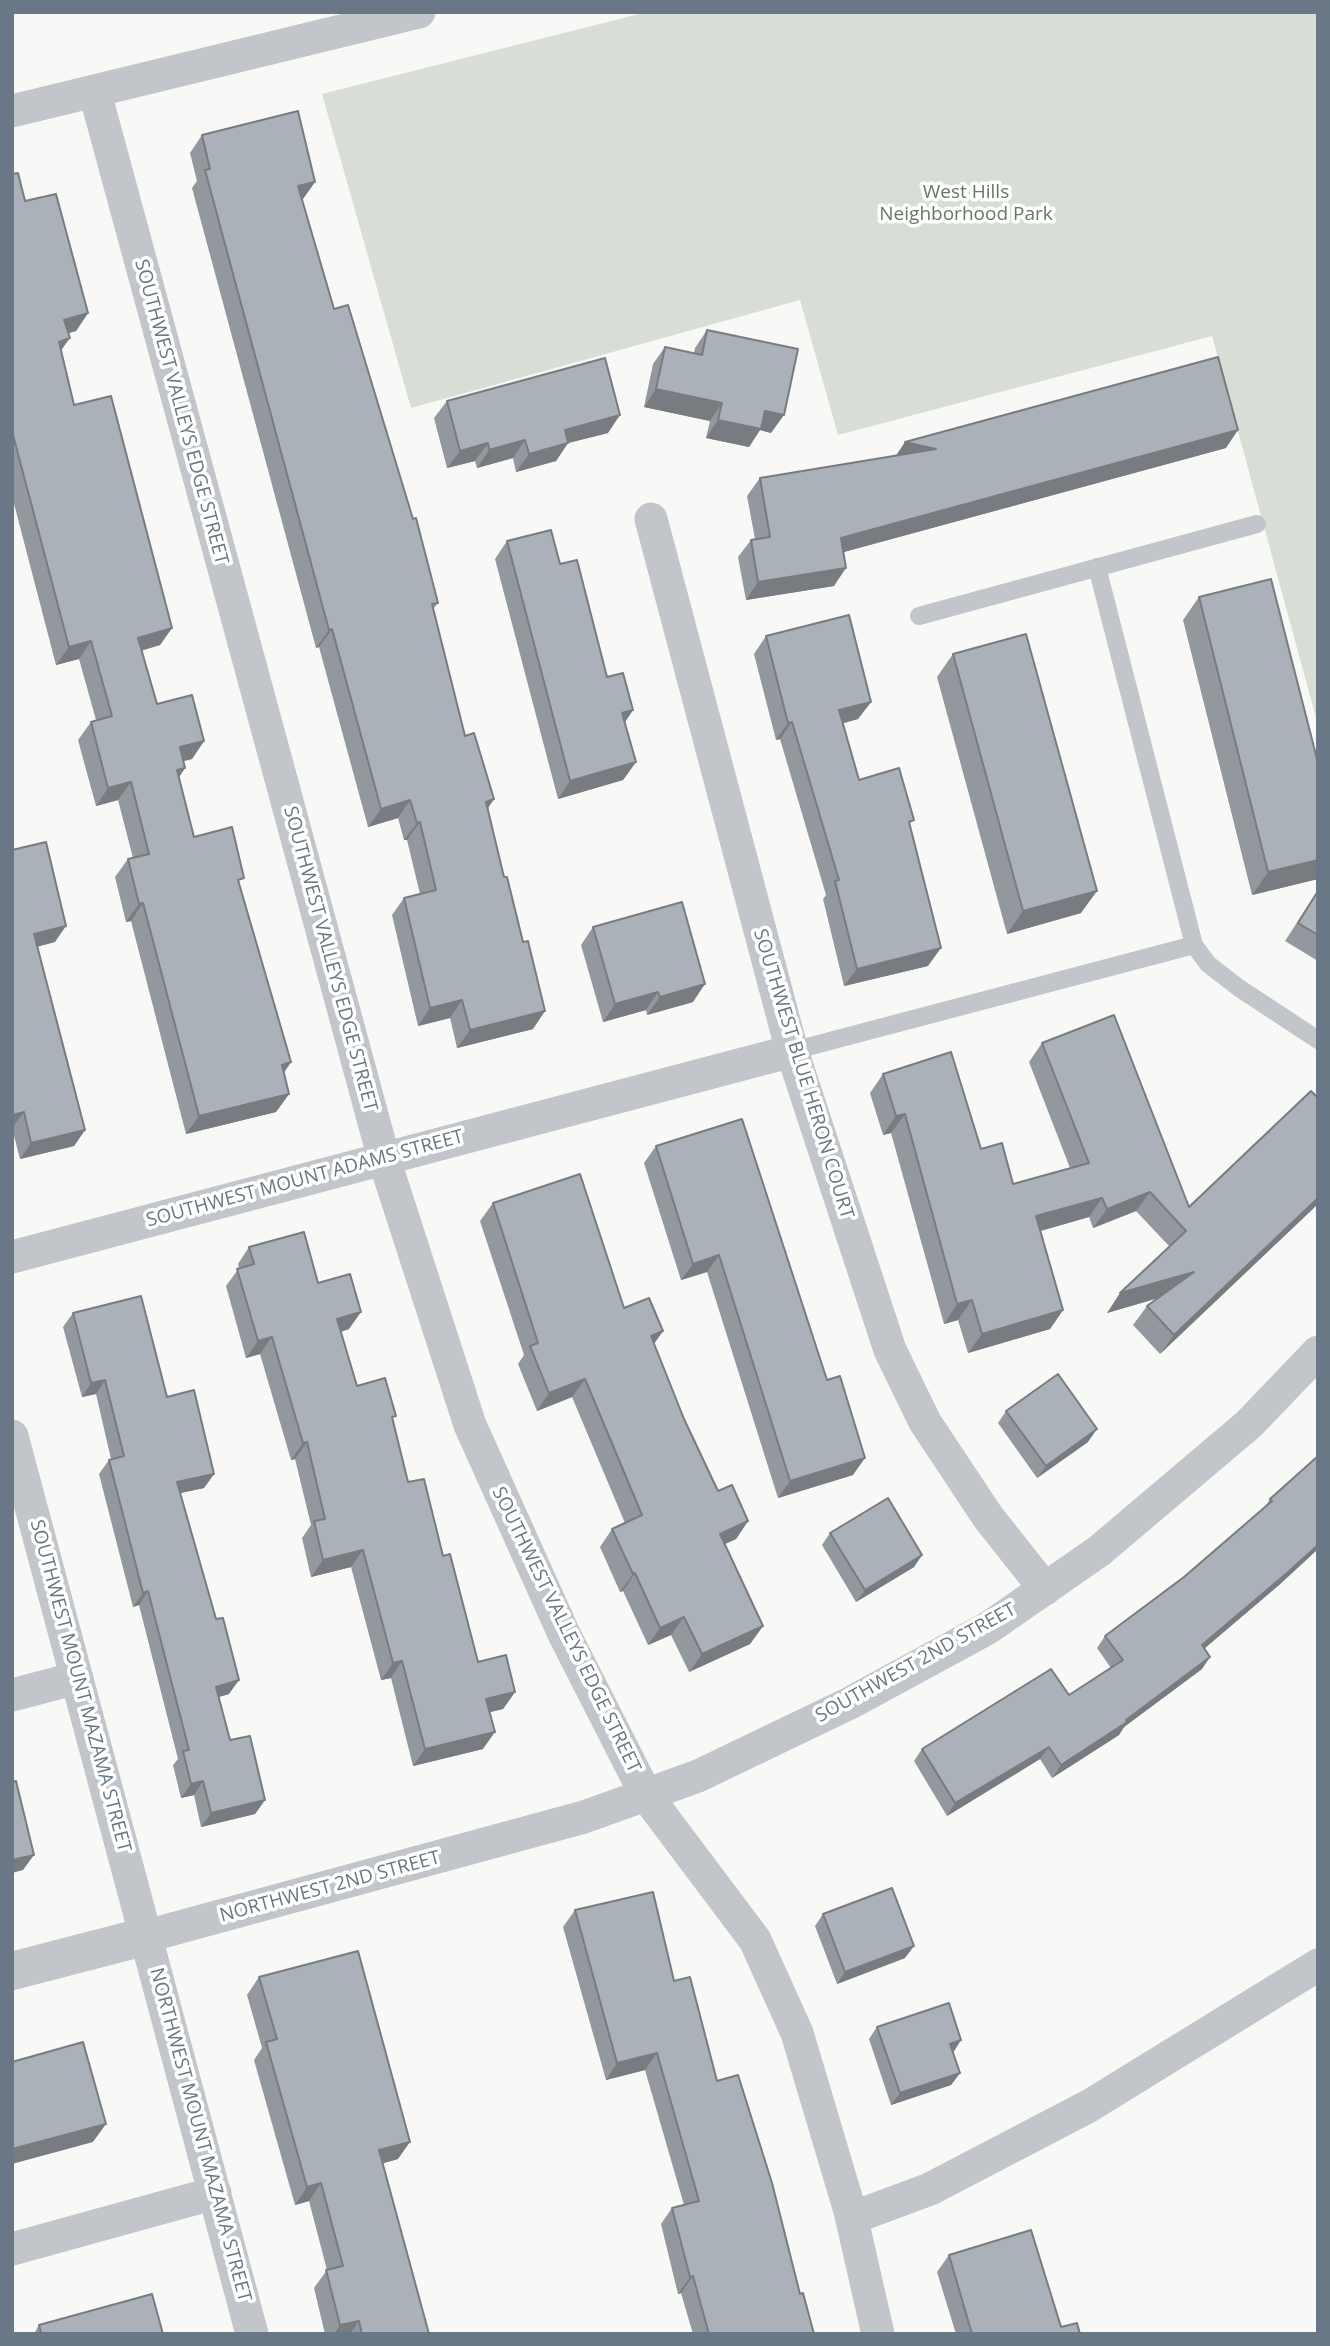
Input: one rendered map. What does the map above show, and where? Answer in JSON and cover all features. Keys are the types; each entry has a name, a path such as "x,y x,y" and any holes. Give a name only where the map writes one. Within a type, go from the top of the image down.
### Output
{"street":[{"path":"12,111 95,93 419,12"},
{"name":"SOUTHWEST VALLEYS EDGE STREET","path":"95,93 384,1159 470,1425 558,1623 646,1796 755,1940 797,2033 852,2218 878,2334"},
{"name":"SOUTHWEST BLUE HERON COURT","path":"651,519 792,1051 890,1350 925,1422 988,1517 1045,1589"},
{"name":"SOUTHWEST MOUNT ADAMS STREET","path":"12,1257 792,1051"},
{"name":"SOUTHWEST 2ND STREET","path":"646,1796 698,1776 850,1703 988,1628 1100,1551 1249,1424 1318,1352"},
{"name":"SOUTHWEST MOUNT MAZAMA STREET","path":"12,1436 147,1936"},
{"path":"12,1695 78,1678"},
{"name":"NORTHWEST 2ND STREET","path":"12,1970 511,1839 646,1796"},
{"name":"NORTHWEST MOUNT MAZAMA STREET","path":"147,1936 252,2334"},
{"path":"852,2218 930,2189 1090,2106 1318,1965"},
{"path":"12,2249 215,2193"}],"lane":[{"path":"919,616 1256,524"},
{"path":"1097,567 1194,945 1208,964 1318,1040"},
{"path":"792,1051 1194,945"}],"green space":[{"name":"West Hills Neighborhood Park","path":"647,12 1318,12 1318,725 1212,336 838,435 800,300 411,408 322,94"}],"building":[{"path":"298,111 315,182 298,186 334,309 348,305 413,519 416,518 438,603 432,604 465,736 474,733 494,799 486,802 504,877 507,877 523,942 528,941 545,1011 470,1030 462,1000 430,1008 404,898 436,890 420,822 417,823 410,800 381,809 332,629 329,630 205,170 210,169 202,135"},
{"path":"18,173 25,201 56,194 88,313 64,320 70,338 59,342 74,405 111,396 172,628 138,638 157,704 192,695 204,741 180,747 185,768 177,770 194,837 232,827 244,878 238,880 291,1062 282,1065 289,1094 199,1116 143,903 139,904 128,859 149,854 131,782 108,788 91,722 112,716 91,641 69,647 12,431 12,174"},
{"path":"707,330 798,349 784,415 765,411 761,429 718,420 722,403 656,389 665,347 702,355"},
{"path":"1218,357 1238,430 841,538 846,568 758,582 751,540 770,537 760,478 936,449 905,442"},
{"path":"605,358 620,415 565,430 568,443 529,454 525,440 489,450 488,443 460,451 447,401"},
{"path":"551,530 560,564 577,560 607,677 623,673 633,710 622,713 636,762 570,781 507,541"},
{"path":"1271,579 1318,763 1318,860 1268,872 1199,597"},
{"path":"849,615 871,702 839,710 859,780 899,768 914,820 909,822 941,948 857,969 835,881 839,880 792,722 788,723 766,636"},
{"path":"1026,634 1097,891 1023,911 953,654"},
{"path":"46,842 66,926 34,934 85,1130 31,1143 24,1112 12,1114 12,850"},
{"path":"1318,891 1318,935 1298,923"},
{"path":"682,902 705,984 660,997 658,992 615,1004 593,927"},
{"path":"1114,1015 1189,1207 1311,1091 1318,1098 1318,1198 1174,1335 1147,1306 1194,1272 1120,1293 1186,1231 1150,1192 1107,1209 1102,1198 1036,1216 1063,1310 982,1334 972,1300 957,1304 905,1114 896,1116 883,1074 951,1052 981,1149 1002,1143 1013,1184 1089,1163 1042,1043"},
{"path":"742,1119 827,1380 840,1376 865,1458 790,1481 719,1255 693,1264 656,1146"},
{"path":"580,1174 624,1308 649,1298 663,1331 651,1336 684,1419 718,1491 732,1485 748,1521 720,1534 763,1626 702,1654 684,1617 660,1628 612,1529 642,1515 585,1379 549,1393 530,1346 538,1343 493,1203"},
{"path":"304,1232 318,1283 350,1274 361,1312 337,1319 357,1386 385,1378 396,1416 392,1417 408,1482 424,1479 443,1556 450,1554 478,1662 506,1655 515,1692 486,1699 495,1732 425,1749 402,1661 393,1663 363,1550 323,1560 314,1521 325,1519 307,1442 303,1443 272,1337 258,1341 237,1269 254,1264 249,1247"},
{"path":"141,1296 167,1397 194,1390 214,1474 177,1482 216,1619 223,1618 239,1680 216,1687 230,1740 250,1736 265,1800 211,1813 203,1781 191,1784 183,1751 189,1750 148,1591 143,1593 109,1460 124,1456 105,1380 91,1383 73,1313"},
{"path":"1058,1374 1097,1429 1046,1466 1006,1411"},
{"path":"1318,1456 1318,1545 1202,1645 1210,1657 1126,1720 1127,1722 1061,1765 1049,1747 955,1803 922,1749 1051,1669 1069,1695 1123,1660 1105,1636 1184,1577 1272,1501 1270,1499"},
{"path":"888,1498 922,1555 865,1590 830,1533"},
{"path":"16,1781 34,1855 12,1860 12,1782"},
{"path":"892,1888 914,1946 845,1972 823,1914"},
{"path":"653,1892 674,1981 690,1977 717,2081 738,2075 772,2183 800,2294 803,2293 814,2334 709,2334 693,2276 690,2277 672,2208 699,2201 657,2053 617,2063 575,1910"},
{"path":"358,1951 410,2142 379,2150 429,2334 362,2334 359,2321 340,2325 326,2270 343,2266 321,2183 307,2187 266,2042 277,2039 259,1977"},
{"path":"949,2003 961,2040 950,2044 960,2073 900,2093 877,2027"},
{"path":"83,2042 106,2124 12,2149 12,2062"},
{"path":"1031,2230 1061,2327 1077,2323 1080,2334 972,2334 949,2255"},
{"path":"152,2294 163,2334 34,2334 41,2332 39,2325"}]}
